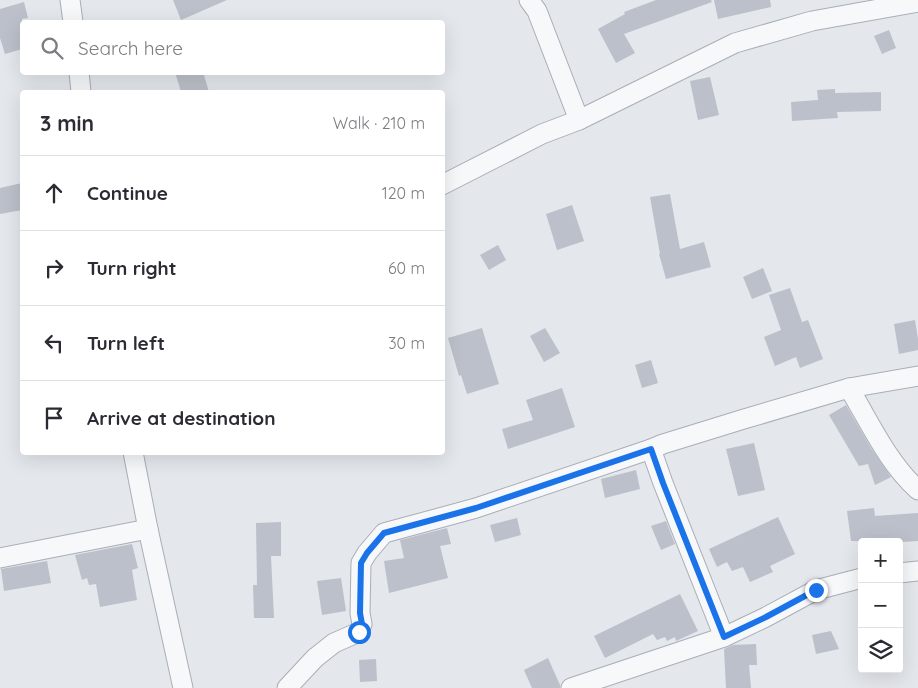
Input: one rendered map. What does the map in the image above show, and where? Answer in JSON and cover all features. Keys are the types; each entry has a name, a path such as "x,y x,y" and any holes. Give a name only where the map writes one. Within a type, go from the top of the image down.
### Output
{"street":[{"path":"70,0 72,20"},
{"path":"529,0 536,11 579,120"},
{"path":"445,183 542,134 579,120 735,43 812,21 918,2"},
{"path":"78,75 81,90"},
{"path":"287,688 315,658 334,643 359,632 362,624 360,613 361,563 384,533 476,508 663,444 849,388 918,376"},
{"path":"849,388 885,449 907,480 918,490"},
{"path":"651,449 666,492 724,637"},
{"path":"134,455 183,688"},
{"path":"0,558 148,529"},
{"path":"903,573 918,571"},
{"path":"571,688 724,637 816,590 858,579"}],"building":[{"path":"173,0 227,0 181,20"},
{"path":"656,0 711,0 712,2 624,34 635,53 616,63 598,29 625,14 624,12"},
{"path":"714,0 770,0 771,7 718,19"},
{"path":"24,2 28,18 20,20 20,50 5,54 0,38 0,9"},
{"path":"889,30 896,48 882,54 874,36"},
{"path":"176,75 204,75 208,90 180,90"},
{"path":"710,77 719,115 698,120 690,81"},
{"path":"835,89 835,93 881,92 881,111 837,112 838,118 792,121 791,102 818,100 817,90"},
{"path":"20,183 20,210 0,214 0,188"},
{"path":"670,194 680,249 704,242 711,267 666,279 659,254 650,197"},
{"path":"572,205 584,241 557,250 546,214"},
{"path":"498,245 506,260 489,270 480,255"},
{"path":"763,268 772,291 752,299 743,277"},
{"path":"790,288 802,322 808,320 823,359 800,368 796,357 775,366 764,337 781,330 769,295"},
{"path":"915,320 918,350 899,354 894,324"},
{"path":"482,328 499,384 467,394 461,375 459,376 448,338"},
{"path":"545,328 560,353 544,362 530,336"},
{"path":"651,360 658,383 642,388 635,365"},
{"path":"562,388 575,427 508,449 502,429 533,420 526,400"},
{"path":"846,405 871,448 891,477 875,485 868,464 859,466 829,415"},
{"path":"754,443 765,490 738,496 726,449"},
{"path":"636,470 640,489 605,498 601,479"},
{"path":"874,508 875,516 918,513 918,541 903,542 903,538 858,538 858,541 851,541 847,511"},
{"path":"778,517 795,554 770,566 773,572 750,582 743,567 732,571 727,562 717,567 709,549"},
{"path":"517,518 521,535 495,542 490,525"},
{"path":"666,521 675,544 661,550 651,526"},
{"path":"281,522 281,556 271,556 274,618 254,618 253,585 257,585 256,523"},
{"path":"447,528 451,544 440,546 448,578 389,593 384,561 404,558 400,540"},
{"path":"132,544 138,568 132,570 137,600 100,607 96,584 89,585 87,578 82,580 75,555"},
{"path":"47,561 51,583 4,591 1,569"},
{"path":"341,578 346,611 322,615 317,581"},
{"path":"680,594 698,631 676,641 675,637 667,641 665,637 657,640 653,634 605,658 594,636"},
{"path":"831,631 839,649 816,654 812,635"},
{"path":"756,644 757,665 749,665 751,688 726,688 724,649 733,645"},
{"path":"548,658 560,688 532,688 524,670"},
{"path":"376,659 377,681 360,682 359,660"}],"route":[{"path":"359,632 362,624 360,613 361,563 384,533 476,508 651,449 724,637 816,590"}]}
